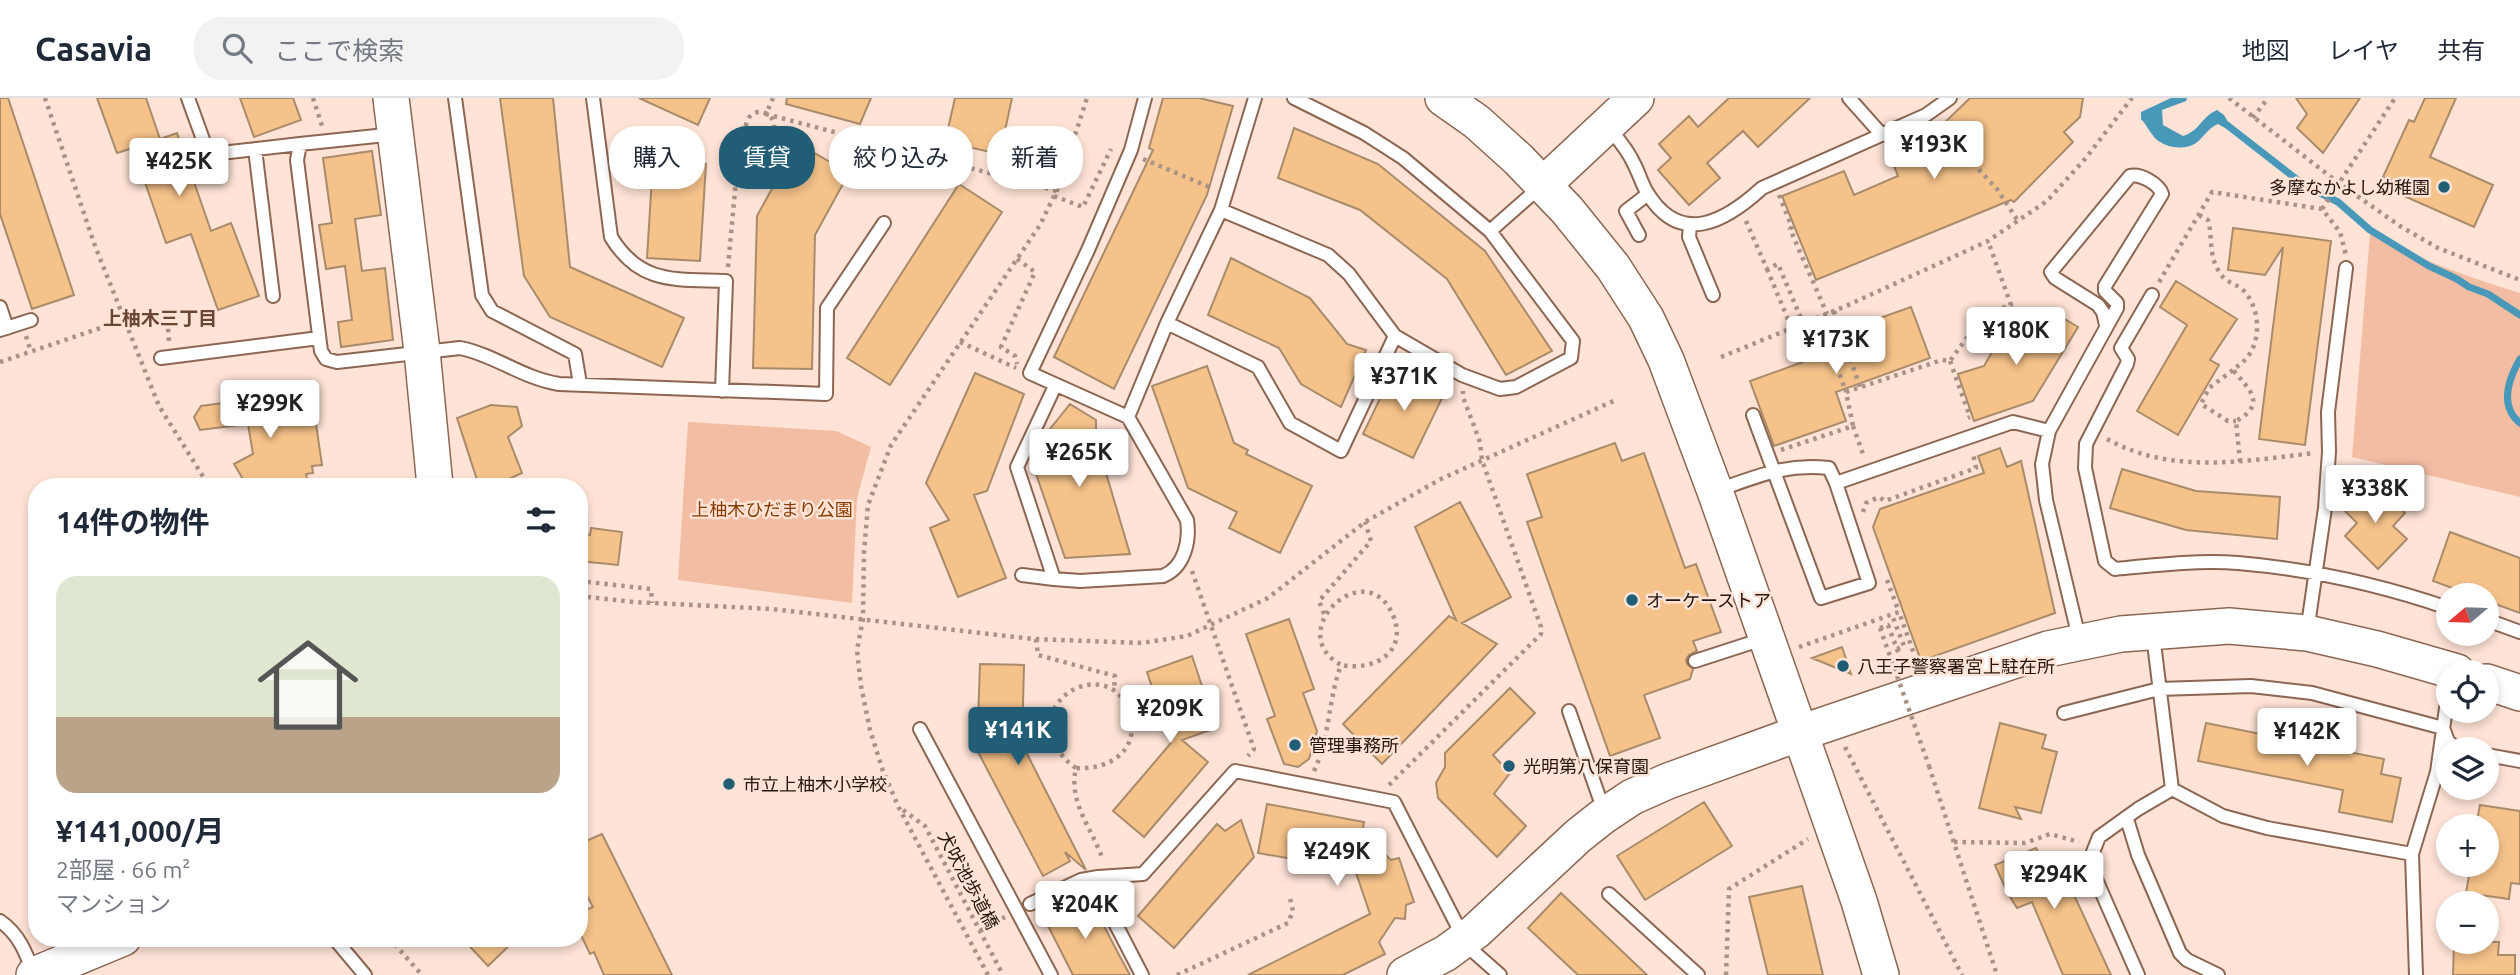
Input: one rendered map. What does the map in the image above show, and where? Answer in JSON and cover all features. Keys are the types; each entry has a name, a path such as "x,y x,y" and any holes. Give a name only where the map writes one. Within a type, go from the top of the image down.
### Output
{"street":[{"path":"391,98 422,351 434,478"},
{"path":"1443,98 1477,122 1543,185 1613,267 1646,318 1715,491 1859,901 1881,975"},
{"path":"1543,185 1636,98"},
{"path":"1405,975 1466,939 1578,836 1632,797 1668,781 1800,733 2048,649 2153,631 2229,626 2307,633 2377,649 2436,671"},
{"path":"34,975 101,947"}],"lane":[{"path":"188,98 205,145 221,153 395,134"},
{"path":"455,98 482,295 492,311 575,354 580,384"},
{"path":"593,98 611,236 618,248 639,267 660,278 726,281 722,391"},
{"path":"1022,575 1080,581 1163,576 1171,573 1185,551 1189,535 1187,520 1128,417 1030,373 1131,150 1145,98"},
{"path":"1128,417 1167,323 1221,210 1255,98"},
{"path":"1221,210 1328,255 1349,274 1395,336 1462,375 1500,389 1517,387 1571,358 1573,341 1490,231 1403,158 1364,133 1294,98"},
{"path":"1849,98 1882,135"},
{"path":"1606,125 1629,153 1648,194 1663,213 1690,225 1717,221 1740,208 1762,188 1926,115 1950,98"},
{"path":"300,144 297,160 321,351 326,359 337,362 460,348 472,350 538,381 826,394 827,307 884,223"},
{"path":"255,149 273,296"},
{"path":"2080,642 2046,500 2042,464 2049,431 2115,313 2117,303 2105,292 2105,286 2162,194 2160,188 2139,175 2130,176 2051,272 2055,278 2098,304 2106,325"},
{"path":"1490,231 1543,185"},
{"path":"1639,235 1626,211 1648,194"},
{"path":"1690,225 1689,237 1713,295"},
{"path":"2307,633 2325,508 2329,452 2328,412 2346,268"},
{"path":"2121,348 2152,295"},
{"path":"0,307 3,329 31,320"},
{"path":"1167,323 1258,367 1290,422 1341,451 1395,336"},
{"path":"166,357 319,338"},
{"path":"2100,340 2121,348 2128,359 2086,444 2085,468 2105,561 2115,569 2184,562 2237,563 2317,573 2436,605"},
{"path":"1054,579 1017,467 1055,386"},
{"path":"1715,491 1774,470 1792,466 1829,468 1869,583 1821,598 1774,470 1753,415"},
{"path":"1836,483 2013,422 2049,431"},
{"path":"2499,625 2520,632"},
{"path":"2153,631 2172,789"},
{"path":"1695,661 1766,638"},
{"path":"2064,713 2159,689 2251,686 2312,693 2443,728"},
{"path":"1569,711 1605,815"},
{"path":"2416,975 2412,854 2437,772 2444,723"},
{"path":"2443,728 2446,737"},
{"path":"920,729 1051,975"},
{"path":"2499,757 2520,761"},
{"path":"1030,904 1081,880 1143,874 1235,771 1394,802 1466,939 1475,952 1500,975"},
{"path":"2138,975 2091,868 2094,846 2099,837 2172,789"},
{"path":"2172,789 2223,816 2267,828 2412,854"},
{"path":"2127,819 2138,855 2180,953 2187,960 2218,975"},
{"path":"1098,877 1098,890 1142,975"},
{"path":"1609,894 1698,975"},
{"path":"0,921 14,932 34,975"},
{"path":"342,947 365,975"}],"path":[{"path":"45,98 95,246 159,406 204,478"},
{"path":"313,98 323,127"},
{"path":"766,114 773,98"},
{"path":"988,975 900,808 883,771 870,730 861,686 858,650 863,619 867,505 891,445 1040,225 1055,194 1087,98"},
{"path":"1721,357 1834,311 1988,241 2047,201 2085,159 2132,98"},
{"path":"2229,98 2340,184 2400,226 2438,248 2520,280"},
{"path":"2253,118 2268,98"},
{"path":"2322,209 2395,98"},
{"path":"748,126 749,116 760,112 1055,194 1083,207 1110,149"},
{"path":"766,114 773,121 773,126"},
{"path":"1926,115 1997,189 2018,221"},
{"path":"1154,163 1225,195"},
{"path":"1774,183 1792,227 1790,229 1827,314"},
{"path":"726,281 735,189"},
{"path":"2152,295 2212,192 2322,209 2340,232 2345,248 2346,268"},
{"path":"2199,215 2208,220 2213,261 2221,275 2242,290 2254,305 2256,313 2257,337 2254,346 2246,358 2209,388 2201,404 2228,421 2236,421 2252,409 2255,401 2252,393 2233,370"},
{"path":"1750,230 1802,353 1829,345 1846,392 1853,426 1863,454"},
{"path":"1950,361 1984,314 2011,305 1988,241"},
{"path":"1017,259 1035,272 1001,347 1015,356 1017,368"},
{"path":"1767,269 1778,264 1804,323"},
{"path":"1834,311 1860,387"},
{"path":"0,362 124,320 167,316 166,357"},
{"path":"961,342 1003,362"},
{"path":"1846,392 1942,360 1950,361"},
{"path":"1950,361 1970,417 1962,423"},
{"path":"1390,784 1541,634 1541,627 1482,460 1479,442 1463,397"},
{"path":"588,597 772,609 1036,639 1142,643 1186,636 1211,627 1268,598 1365,522 1441,479 1618,399"},
{"path":"2236,421 2240,462"},
{"path":"1779,451 1853,426"},
{"path":"2111,442 2148,456 2172,461 2240,462 2329,452"},
{"path":"1879,497 1885,501 1976,468 1973,453"},
{"path":"1325,615 1319,601 1371,541 1365,522"},
{"path":"1193,574 1254,749"},
{"path":"588,582 651,589 652,603"},
{"path":"1360,593 1384,601 1396,626 1391,651 1381,660 1363,666 1341,665 1330,657 1321,640 1325,615 1333,603 1344,596 1360,593"},
{"path":"1799,647 1899,612 1920,673"},
{"path":"1892,615 1904,646 1897,649"},
{"path":"1907,677 1888,625 1880,628 1997,975"},
{"path":"1036,639 1038,655 1115,676 1114,691"},
{"path":"1308,784 1322,749 1333,686 1341,665"},
{"path":"1101,684 1114,691 1124,702 1130,716 1132,728 1128,747 1119,757 1107,764 1094,768 1076,768 1064,758 1052,737 1054,708 1071,691 1085,685 1101,684"},
{"path":"1845,747 1962,975"},
{"path":"1076,768 1073,783 1076,801 1104,862 1098,877"},
{"name":"犬吠池歩道橋","path":"900,808 925,826 1003,975"},
{"path":"1954,842 2025,843 2050,834 2094,846"},
{"path":"1726,975 1729,889 1808,838"},
{"path":"1177,975 1288,923 1293,911 1290,898"},
{"path":"979,931 1006,917"},
{"path":"396,947 422,975"}],"green space":[{"path":"2370,234 2444,267 2520,293 2520,497 2352,457"},
{"name":"上柚木ひだまり公園","path":"688,422 836,431 871,447 857,498 852,603 678,580"}],"water":[{"path":"2171,98 2187,98 2186,101 2162,110 2163,125 2183,136 2193,131 2217,110 2228,122 2225,128 2218,124 2191,145 2180,148 2163,144 2154,137 2141,119 2141,112"}],"building":[{"path":"0,98 8,98 74,295 32,309 0,214"},
{"path":"97,98 146,98 160,139 177,133 211,231 231,223 259,296 218,310 191,234 166,243 133,148 117,153"},
{"path":"240,98 293,98 301,120 254,137"},
{"path":"500,98 553,98 570,267 684,318 662,367 550,317 524,276"},
{"path":"639,98 710,98 698,125"},
{"path":"787,98 871,98 860,124 786,104"},
{"path":"955,98 1012,98 1006,126 987,126 987,151 973,148 973,126 949,126"},
{"path":"1163,98 1199,98 1233,106 1207,195 1114,389 1054,357 1153,150 1149,148"},
{"path":"1729,98 1810,98 1758,147 1743,131 1707,163 1720,178 1689,205 1658,170 1671,158 1659,144 1689,116 1698,127"},
{"path":"1970,98 2083,98 2080,117 2064,132 2073,142 2014,202 2011,200 1816,280 1782,196 1844,171 1854,195 1898,176 1888,151 1935,132"},
{"path":"2296,98 2360,98 2323,153 2297,128 2307,114"},
{"path":"2425,98 2456,98 2430,157 2493,185 2474,227 2404,196 2407,188 2383,177 2409,120 2414,122"},
{"path":"1294,128 1378,164 1485,251 1552,351 1506,375 1447,279 1360,210 1278,178"},
{"path":"372,151 381,215 355,219 362,271 385,268 393,340 341,347 338,322 352,320 345,266 326,269 319,225 332,223 323,158"},
{"path":"815,153 829,161 829,189 840,189 815,235 812,369 753,368 757,216 772,189 815,189"},
{"path":"651,189 704,189 700,261 647,258"},
{"path":"956,189 967,189 1002,212 890,385 847,358"},
{"path":"2233,228 2331,241 2305,445 2259,439 2283,247 2265,275 2228,270"},
{"path":"1231,258 1310,298 1347,344 1366,350 1341,407 1301,384 1279,348 1208,315"},
{"path":"2176,281 2237,319 2210,360 2219,365 2178,435 2137,411 2187,325 2160,307"},
{"path":"1911,307 1930,358 1836,392 1846,421 1774,446 1750,381 1853,344 1848,329"},
{"path":"2053,312 2078,327 2033,401 1974,421 1958,374 1984,366 2012,318 2040,335"},
{"path":"1207,366 1234,443 1248,450 1246,454 1312,486 1280,553 1229,528 1237,512 1188,488 1152,386"},
{"path":"1395,367 1445,392 1413,458 1363,434"},
{"path":"975,373 1024,394 987,491 974,495 1006,578 958,597 930,528 949,520 926,483"},
{"path":"282,395 283,405 309,410 312,425 316,424 322,465 312,466 313,473 306,474 307,478 242,478 234,464 253,454 248,424 200,430 194,417 201,406"},
{"path":"1070,404 1096,420 1096,439 1130,554 1065,558 1035,471 1046,434"},
{"path":"491,405 517,407 522,426 508,437 522,473 511,478 476,478 457,418"},
{"name":"オーケーストア","path":"1615,443 1622,461 1644,453 1685,568 1696,564 1721,632 1693,641 1697,651 1686,660 1693,669 1690,679 1644,695 1660,738 1610,756 1527,522 1542,517 1527,474"},
{"path":"2000,448 2007,467 2021,461 2055,613 1921,661 1873,527 1880,509 1984,473 1978,456"},
{"path":"2122,469 2196,491 2280,497 2277,539 2186,530 2110,508"},
{"path":"2373,480 2405,513 2393,526 2407,539 2378,569 2345,536 2357,523 2344,510"},
{"path":"1460,502 1511,597 1462,623 1497,644 1382,764 1343,724 1449,616 1456,620 1415,527"},
{"path":"591,528 622,532 618,565 588,562"},
{"path":"2450,532 2520,558 2520,613 2499,605 2499,583 2433,581"},
{"path":"1289,619 1314,689 1303,693 1317,731 1309,759 1298,767 1284,764 1267,719 1275,716 1246,634"},
{"path":"1842,647 1851,674 1812,658"},
{"path":"1192,656 1216,728 1182,740 1208,762 1144,837 1113,811 1171,743 1147,672"},
{"path":"980,664 1024,665 1022,744 1086,870 1065,852 1070,861 1043,876 977,750"},
{"path":"1510,688 1535,713 1493,755 1510,773 1494,794 1526,826 1497,857 1438,798 1436,783 1445,767 1445,753"},
{"path":"2000,723 2046,735 2042,748 2057,752 2041,813 2015,807 2021,819 1979,808"},
{"path":"2206,723 2384,759 2381,774 2401,778 2392,822 2339,812 2343,790 2198,761"},
{"path":"1704,802 1732,846 1645,900 1617,856"},
{"path":"1267,804 1364,822 1362,833 1391,860 1399,858 1414,902 1406,905 1405,919 1395,918 1379,942 1385,954 1343,975 1248,975 1370,914 1355,870 1258,853"},
{"path":"2480,805 2520,811 2520,884 2511,883 2509,899 2499,898 2499,891 2466,891 2469,877 2499,877 2499,814 2478,814"},
{"path":"1241,820 1254,857 1174,948 1138,916 1217,824 1225,831"},
{"path":"602,834 672,975 604,975 594,952 590,954 587,947 588,909 593,907 588,898 588,840"},
{"path":"2036,848 2044,864 2057,858 2111,975 2063,975 2032,902 2017,908 2007,892 1995,865"},
{"path":"1802,886 1823,975 1768,975 1749,897"},
{"path":"1561,893 1647,975 1578,975 1528,928"},
{"path":"1088,895 1130,975 1073,975 1044,918"},
{"path":"470,947 508,947 488,966"},
{"path":"2454,954 2515,955 2515,975 2453,975"}],"waterway":[{"path":"2227,125 2304,185 2338,202 2370,230 2429,266 2488,294 2520,315"},
{"path":"2520,359 2508,392 2509,409 2520,423"}],"place":[{"name":"多摩なかよし幼稚園","path":"2444,187"},
{"name":"オーケーストア","path":"1632,600"},
{"name":"八王子警察署宮上駐在所","path":"1843,666"},
{"name":"管理事務所","path":"1295,745"},
{"name":"光明第八保育園","path":"1509,766"},
{"name":"市立上柚木小学校","path":"729,784"}],"district":[{"name":"上柚木三丁目","path":"160,318"}]}
